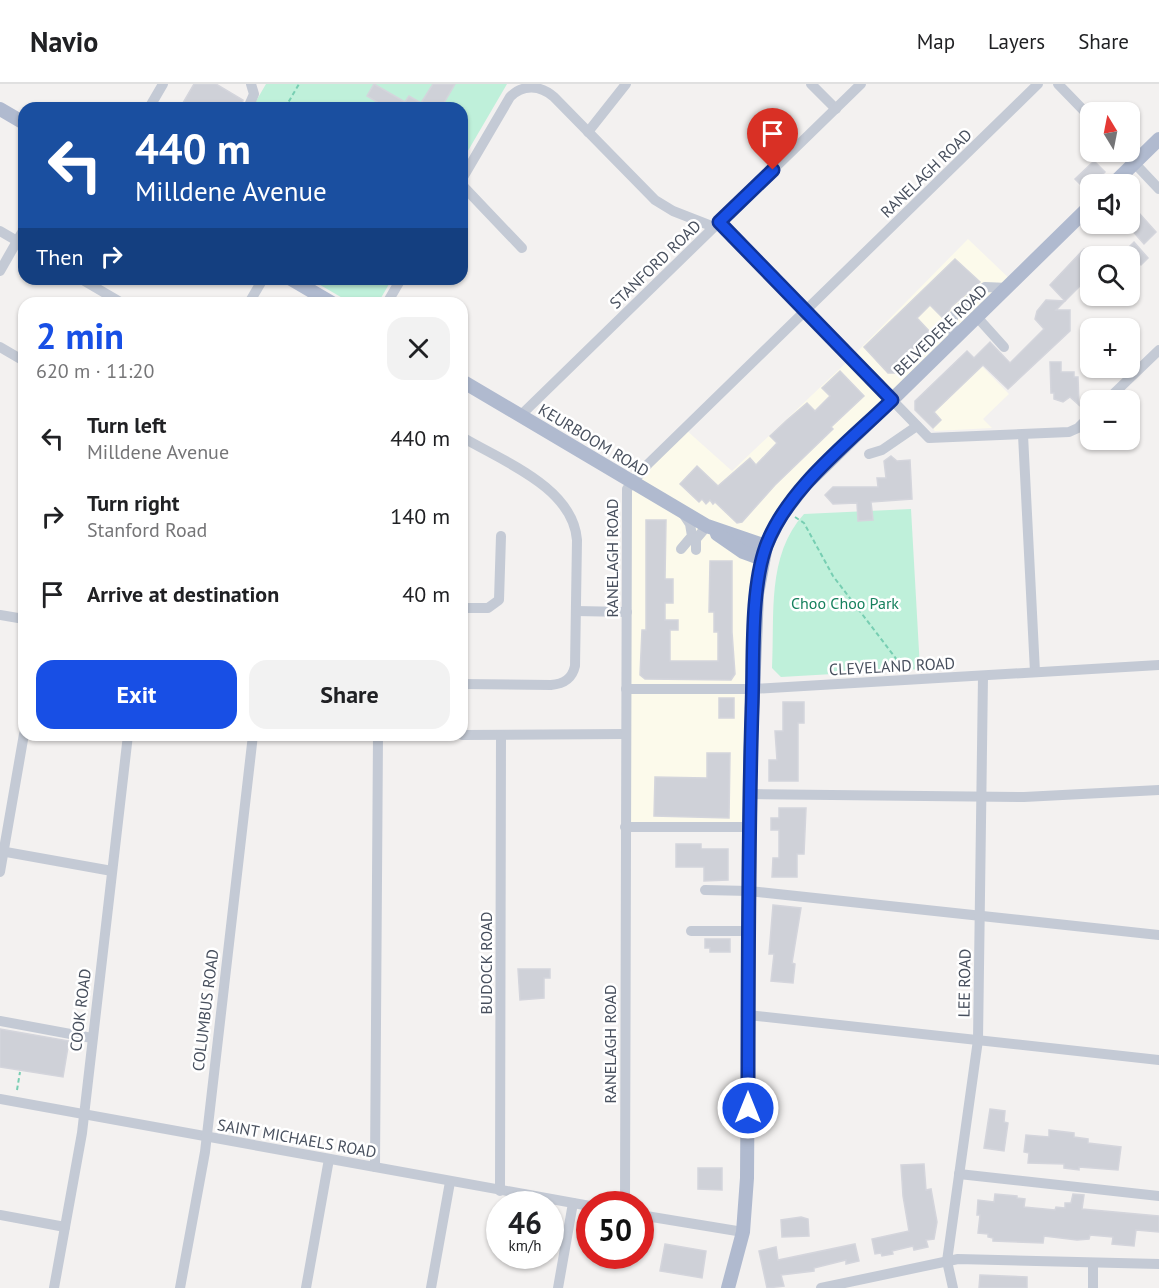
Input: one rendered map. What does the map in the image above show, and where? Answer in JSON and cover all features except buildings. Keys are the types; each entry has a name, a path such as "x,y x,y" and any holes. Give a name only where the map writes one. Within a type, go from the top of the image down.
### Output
{"main road":[{"path":"0,109 18,120"},
{"path":"1123,174 1159,140"},
{"name":"BELVEDERE ROAD","path":"728,1288 743,1232 747,1178 750,794 757,594 764,553 798,492 1080,216"},
{"path":"301,285 322,297"},
{"name":"KEURBOOM ROAD","path":"468,385 707,527 764,553"}],"street":[{"path":"152,102 163,84"},
{"path":"251,84 254,94 251,102"},
{"path":"588,132 626,84"},
{"path":"811,84 836,109"},
{"name":"STANFORD ROAD","path":"520,416 861,84"},
{"name":"RANELAGH ROAD","path":"625,1191 627,489 806,310 1038,84"},
{"path":"1058,84 1080,107"},
{"path":"468,169 507,101 523,86 547,91 655,200 673,211 717,225 806,310 929,438 937,440 1071,432 1080,424"},
{"path":"1135,163 1159,189"},
{"path":"468,191 522,248"},
{"path":"0,231 18,241"},
{"path":"0,271 18,247"},
{"path":"91,285 112,297"},
{"path":"954,339 952,320 956,312 981,289 988,286 1008,288"},
{"path":"977,318 1004,347"},
{"path":"0,347 18,358"},
{"path":"1117,390 1159,350"},
{"path":"869,454 882,450 917,426"},
{"path":"1023,435 1035,672"},
{"path":"468,441 542,485 569,514 576,528 575,666 568,680 551,685 468,684"},
{"path":"681,549 692,536 690,524 682,512"},
{"path":"696,550 696,539 707,527"},
{"path":"468,608 488,608 499,600 501,536"},
{"path":"576,608 627,608"},
{"path":"0,615 18,619"},
{"name":"CLEVELAND ROAD","path":"626,689 753,689 1159,665"},
{"name":"LEE ROAD","path":"953,1288 947,1261 978,1040 983,675"},
{"path":"468,735 626,734"},
{"name":"BUDOCK ROAD","path":"501,735 501,1191"},
{"path":"0,872 23,741"},
{"name":"COOK ROAD","path":"54,1288 83,1114 127,741"},
{"name":"COLUMBUS ROAD","path":"180,1288 206,1137 253,741"},
{"path":"375,1167 378,741"},
{"path":"750,794 981,796 1159,790"},
{"path":"625,827 750,827"},
{"path":"2,851 111,871"},
{"path":"705,890 749,891 1159,935"},
{"path":"691,931 749,931"},
{"path":"748,1015 1159,1060"},
{"path":"0,1022 92,1038"},
{"name":"SAINT MICHAELS ROAD","path":"0,1099 501,1191"},
{"path":"306,1288 329,1159"},
{"path":"959,1173 1159,1196"},
{"path":"431,1288 450,1182"},
{"name":"SAINT MICHAELS ROAD","path":"564,1202 576,1204"},
{"path":"558,1288 573,1203"},
{"path":"0,1215 65,1227"},
{"path":"654,1217 743,1232"},
{"path":"821,1288 962,1259 1159,1264"},
{"path":"1093,1288 1094,1263"}],"path":[{"path":"288,102 298,84"},
{"path":"795,517 804,523 833,576 906,672"},
{"path":"16,1096 20,1072"}],"shaded area":[{"path":"968,239 1013,282 805,485 766,546 749,827 625,827 627,489 685,429 732,471 851,358"},
{"path":"967,351 1009,394 983,419 992,428 935,431 915,410 915,401"}],"green space":[{"path":"266,84 507,84 468,151 468,102 256,102"},
{"path":"320,285 388,285 382,297 341,297"},
{"name":"Choo Choo Park","path":"911,509 920,669 781,677 772,668 775,587 783,548 804,514"}],"route":[{"path":"748,1108 750,765 757,594 761,565 766,546 777,524 798,492 892,400 719,222 773,170"}]}
